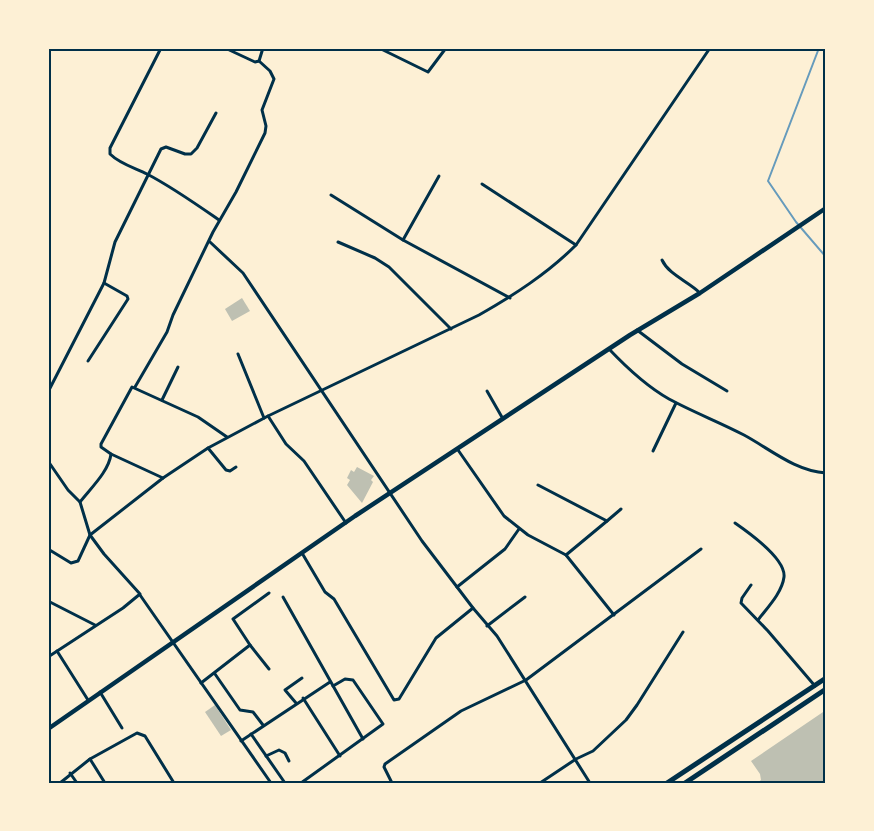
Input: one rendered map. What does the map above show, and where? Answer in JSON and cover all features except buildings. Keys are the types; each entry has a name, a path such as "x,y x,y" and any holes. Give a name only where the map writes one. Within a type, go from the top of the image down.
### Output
{"highway":[{"path":"667,783 826,678"},
{"path":"685,783 826,689"}],"street":[{"path":"161,48 110,148 110,154 114,159 148,174 219,220"},
{"path":"164,478 111,454 101,447 101,444 130,388 135,387 167,332 219,220 240,184 266,129 262,110 274,79 270,71 259,61 255,62 225,48"},
{"path":"259,61 263,48"},
{"path":"379,48 427,72 446,48"},
{"path":"48,549 75,563 81,558 90,535 164,478 208,448 266,417 451,329 510,298 555,265 576,245 710,48"},
{"path":"48,392 104,283 115,242 161,149 166,147 188,154 195,150 216,113"},
{"path":"403,240 439,176"},
{"path":"482,184 576,245"},
{"path":"331,195 403,240 510,298"},
{"path":"48,729 346,523 637,330 700,293 826,208"},
{"path":"210,242 243,273 390,494 457,587 497,636 590,783"},
{"path":"338,242 390,267 451,329"},
{"path":"662,260 670,272 700,293"},
{"path":"88,361 128,299 127,296 104,283"},
{"path":"637,330 682,364 727,391"},
{"path":"609,349 636,376 676,403 746,436 788,461 812,472 826,473"},
{"path":"238,354 266,417 286,444 304,460 346,523"},
{"path":"162,400 178,367"},
{"path":"135,387 198,417 227,437"},
{"path":"488,391 503,419"},
{"path":"653,451 676,403"},
{"path":"208,448 226,470 231,471 236,467"},
{"path":"458,450 497,506 519,529 566,555 614,615"},
{"path":"80,502 106,466 111,454"},
{"path":"48,461 68,490 80,502 90,535 104,555 140,594 271,783"},
{"path":"538,485 608,521"},
{"path":"566,555 621,509"},
{"path":"735,523 753,535 783,567 784,577 779,593 758,620"},
{"path":"457,587 505,549 519,529"},
{"path":"392,783 384,767 385,764 461,711 526,680 701,549"},
{"path":"302,554 325,592 334,599 394,700 399,699 436,638 473,608"},
{"path":"752,585 741,603 815,686"},
{"path":"48,657 123,608 140,594"},
{"path":"269,594 233,619 269,669"},
{"path":"283,597 363,740"},
{"path":"488,626 525,597"},
{"path":"48,601 95,625"},
{"path":"540,783 576,759 593,751 626,720 683,632"},
{"path":"201,683 250,645"},
{"path":"57,651 88,700"},
{"path":"215,674 240,710 253,712 264,725"},
{"path":"296,703 285,690 302,678"},
{"path":"302,783 382,726 383,722 353,680 345,679 333,686"},
{"path":"241,741 330,682"},
{"path":"100,692 122,728"},
{"path":"303,698 340,756"},
{"path":"60,783 90,759 137,733 141,733 174,783"},
{"path":"251,734 285,783"},
{"path":"266,756 279,750 285,753 289,761"},
{"path":"90,759 105,783"},
{"path":"70,773 77,783"}],"waterway":[{"path":"819,48 768,181 796,222 826,257"}]}
